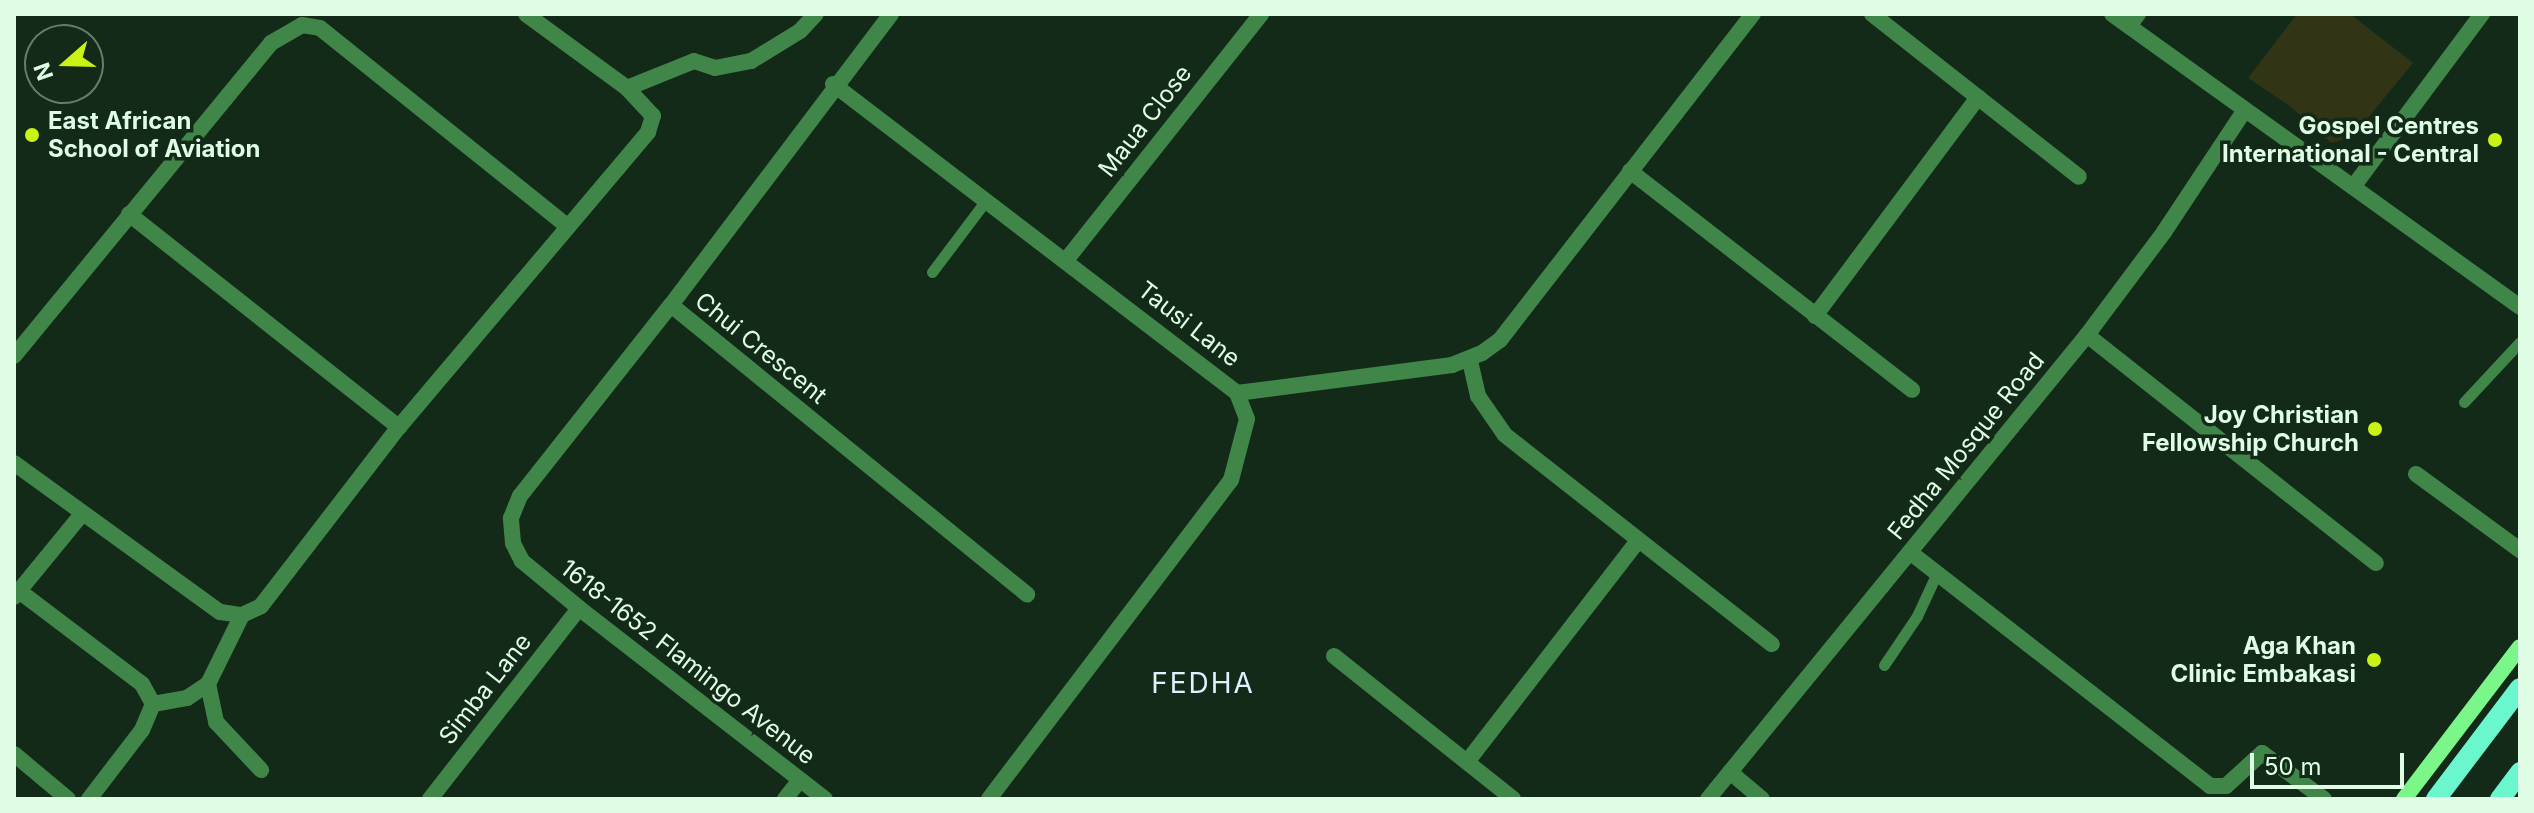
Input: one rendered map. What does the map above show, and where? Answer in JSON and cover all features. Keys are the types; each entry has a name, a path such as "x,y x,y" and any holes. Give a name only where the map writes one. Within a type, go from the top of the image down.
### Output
{"main road":[{"path":"2404,799 2520,647"},
{"path":"2436,799 2520,688"},
{"path":"2500,799 2520,772"}],"street":[{"path":"153,704 187,698 208,684 242,615 261,606 399,427 648,132 653,116 627,88 526,14"},
{"path":"627,88 694,61 737,66 800,31 816,14"},
{"path":"671,305 833,84 891,14"},
{"name":"Maua Close","path":"1067,259 1261,14"},
{"path":"1237,393 1470,361 1500,340 1753,14"},
{"path":"1872,14 2079,177"},
{"path":"2112,14 2134,20 2244,111 2520,307"},
{"path":"2353,187 2482,14"},
{"path":"14,356 271,43 302,25 320,28 567,226"},
{"name":"Tausi Lane","path":"833,84 1067,259 1237,393 1247,419 1231,480 989,799"},
{"path":"1815,316 1978,97"},
{"name":"Fedha Mosque Road","path":"1708,799 2087,335 2164,232 2244,111"},
{"path":"1630,171 1912,390"},
{"path":"129,214 399,427"},
{"name":"Chui Crescent","path":"522,561 513,543 511,518 520,496 671,305 1027,594"},
{"path":"2087,335 2376,563"},
{"path":"1470,361 1478,396 1505,435 1772,644"},
{"path":"14,463 206,604 242,615"},
{"path":"2416,474 2520,550"},
{"path":"82,514 16,594 142,684 153,704"},
{"path":"1467,762 1638,541"},
{"path":"1911,553 2210,786 2226,786 2262,753 2324,799"},
{"name":"1618-1652 Flamingo Avenue","path":"522,561 825,799"},
{"name":"Simba Lane","path":"430,799 579,608"},
{"path":"1334,656 1513,799"},
{"path":"208,684 216,722 261,770"},
{"path":"89,799 142,730 153,704"},
{"path":"14,754 68,799"},
{"path":"1730,772 1762,799"},
{"path":"785,799 800,780"}],"lane":[{"path":"932,272 987,199"},
{"path":"2464,402 2520,342"},
{"path":"1884,665 1917,616 1937,573"}],"green space":[{"path":"2297,14 2350,14 2413,63 2352,137 2331,143 2290,106 2248,78"}],"place":[{"name":"East African School of Aviation","path":"32,135"},
{"name":"Gospel Centres International - Central","path":"2495,140"},
{"name":"Joy Christian Fellowship Church","path":"2375,429"},
{"name":"Aga Khan Clinic Embakasi","path":"2374,660"}],"district":[{"name":"FEDHA","path":"1203,683"}]}
